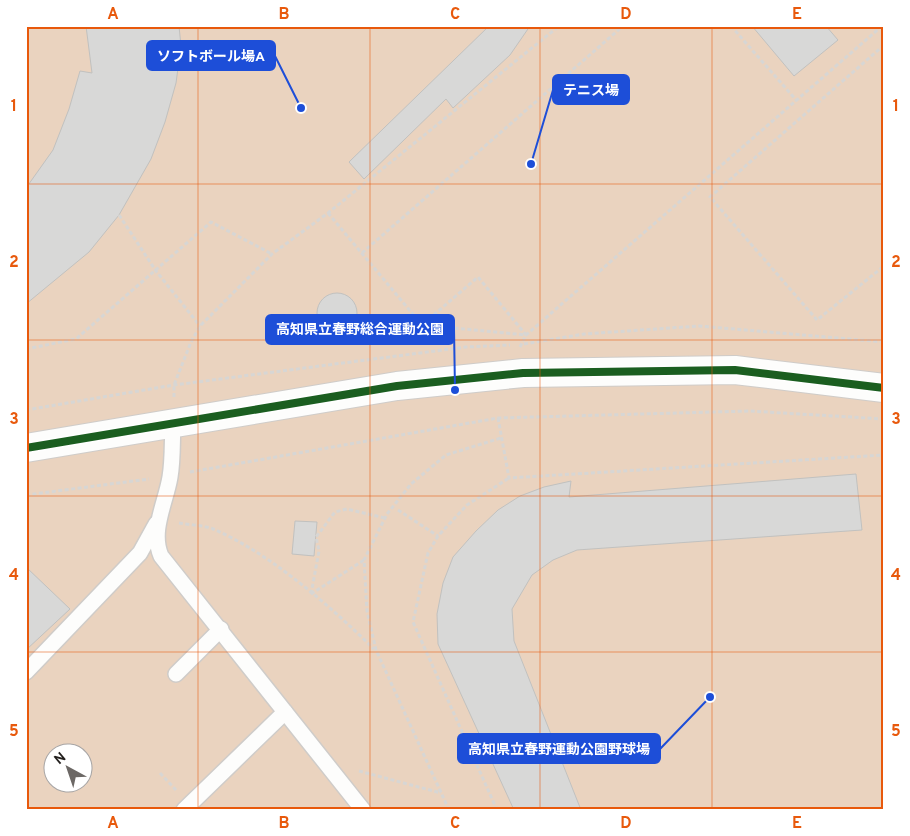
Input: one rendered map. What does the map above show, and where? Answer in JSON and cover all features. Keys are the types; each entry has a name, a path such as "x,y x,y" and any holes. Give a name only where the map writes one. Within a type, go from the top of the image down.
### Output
{"street":[{"path":"26,448 398,386 524,372 735,370 884,388"}],"lane":[{"path":"172,423 170,476 159,519 158,544 161,556 221,629 363,810"},
{"path":"26,672 140,553 159,519"},
{"path":"176,674 221,629"},
{"path":"184,810 285,712"}],"path":[{"path":"172,423 174,385 191,342 200,326 272,254 328,213 559,26"},
{"path":"362,253 623,26"},
{"path":"731,26 797,101"},
{"path":"524,372 520,345 526,335 882,26"},
{"path":"884,45 710,197 817,320 884,266"},
{"path":"328,213 422,325 526,335"},
{"path":"119,215 156,271 200,326"},
{"path":"26,349 76,339 211,222 272,254"},
{"path":"422,325 478,276 526,335"},
{"path":"26,496 170,476 498,418 749,411 884,419"},
{"path":"498,418 509,478"},
{"path":"450,810 376,650 367,611 364,560 385,518 411,484 446,455 501,438"},
{"path":"497,810 413,622 428,553 438,536 467,505 509,478 884,455"},
{"path":"311,594 319,551 316,537 335,512 347,509 385,518"},
{"path":"398,510 438,536"},
{"path":"159,519 211,529 260,554 311,594 376,650"},
{"path":"311,594 364,560"},
{"path":"324,762 441,793"}],"shaded area":[{"path":"26,26 884,26 884,810 26,810"}],"building":[{"path":"86,26 179,26 181,46 176,83 165,122 151,159 119,215 89,252 26,304 26,188 53,150 69,109 80,71 92,73"},
{"path":"489,26 530,26 510,55 453,108 446,99 364,179 349,162"},
{"path":"752,26 826,26 838,40 794,76"},
{"path":"341,293 348,296 354,302 357,313 356,321 348,330 341,333 333,333 326,330 318,321 317,309 320,302 329,294"},
{"path":"856,474 862,530 577,550 553,560 532,575 512,609 514,641 581,810 514,810 438,644 437,614 443,583 453,557 476,531 498,510 520,496 544,487 571,481 569,497"},
{"path":"295,521 317,522 314,556 292,554"},
{"path":"26,567 70,609 26,650"}],"cycle path":[{"path":"26,448 397,386 523,373 735,370 884,388"}],"place":[{"name":"ソフトボール場A","path":"301,108"},
{"name":"テニス場","path":"531,164"},
{"name":"高知県立春野総合運動公園","path":"455,390"},
{"name":"高知県立春野運動公園野球場","path":"710,697"}]}
